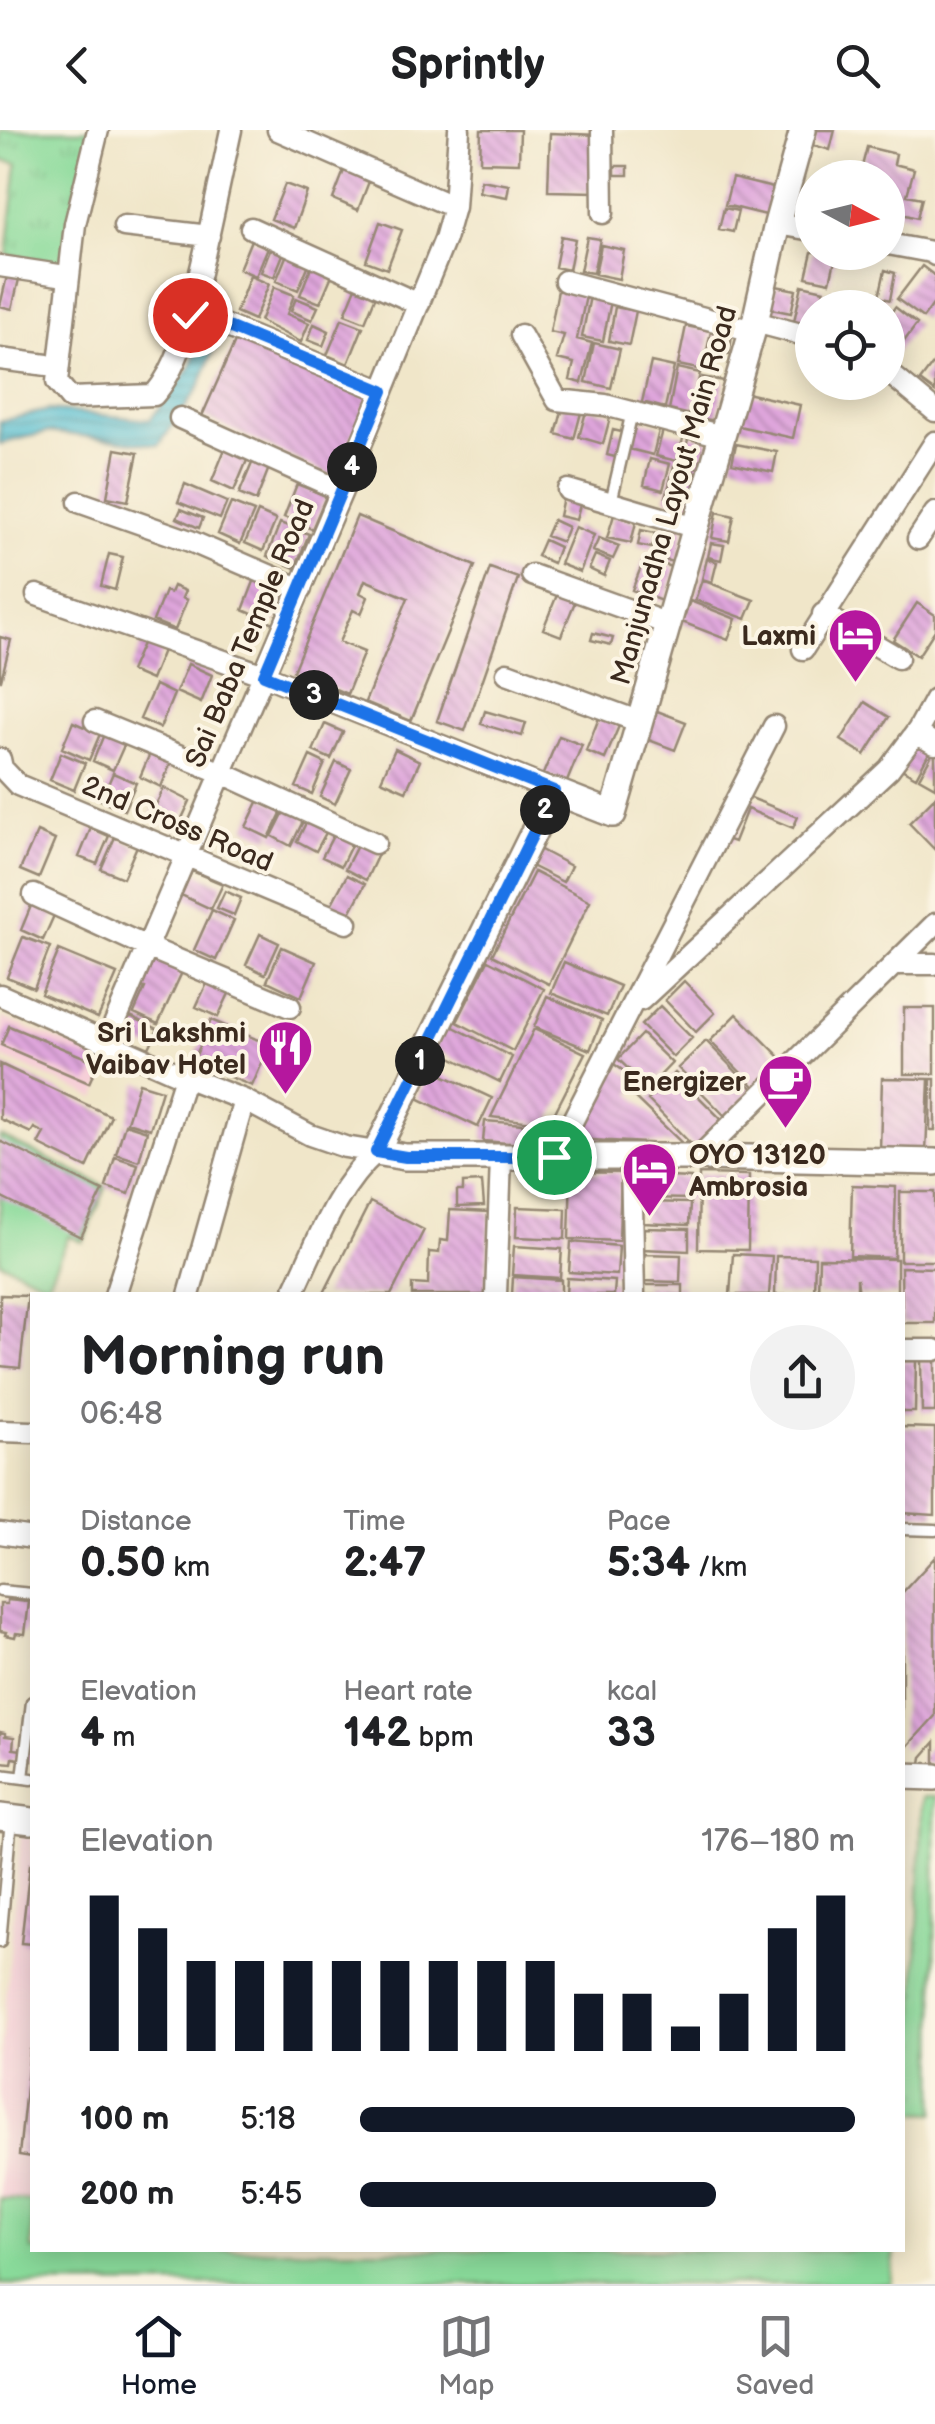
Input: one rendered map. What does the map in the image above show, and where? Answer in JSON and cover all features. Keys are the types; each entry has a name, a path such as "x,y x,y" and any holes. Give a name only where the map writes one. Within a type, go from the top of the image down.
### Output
{"street":[{"path":"98,130 76,224 57,382 70,398 154,395 167,380 190,315 231,130"},
{"path":"278,130 454,207"},
{"name":"Sai Baba Temple Road","path":"107,1041 342,492 445,239 454,207 459,130"},
{"path":"602,130 604,213"},
{"name":"Manjunadha Layout Main Road","path":"554,791 614,814 754,326 802,130"},
{"path":"777,224 795,227"},
{"path":"124,226 209,236"},
{"path":"251,228 419,304"},
{"path":"905,246 934,250"},
{"path":"0,266 59,275"},
{"path":"565,281 795,334"},
{"path":"190,315 383,391"},
{"path":"521,336 557,400 604,405 722,436"},
{"path":"0,359 47,364"},
{"path":"905,386 935,411"},
{"path":"180,418 342,492"},
{"path":"803,649 935,442"},
{"path":"568,490 696,528"},
{"path":"79,502 190,542 301,589"},
{"path":"918,539 935,512"},
{"path":"532,575 668,624"},
{"path":"37,595 264,675 554,791 376,1152 359,1167 341,1193 293,1292"},
{"path":"823,614 898,658"},
{"path":"507,674 640,722"},
{"path":"630,1010 926,738 935,699"},
{"path":"94,721 222,772 375,843"},
{"path":"554,1157 774,726"},
{"name":"2nd Cross Road","path":"0,759 2,768 18,784 347,923"},
{"path":"34,894 290,1007"},
{"path":"699,1157 935,924"},
{"path":"895,964 935,964"},
{"path":"0,995 346,1147 406,1157 935,1162"},
{"path":"116,1292 186,1077"},
{"path":"190,1292 244,1100"},
{"path":"496,1292 501,1158"},
{"path":"631,1158 634,1292"},
{"path":"905,1350 935,1350"},
{"path":"0,1431 30,1432"},
{"path":"0,1533 30,1538"},
{"path":"905,1776 935,1777"}],"lane":[{"path":"611,502 632,412"},
{"path":"905,1529 935,1530"},
{"path":"0,1590 30,1594"},
{"path":"0,1775 28,1778 30,1740"},
{"path":"0,1942 14,1819"}],"shaded area":[{"path":"2,1018 111,1061 96,1098 0,1056"},
{"path":"21,1836 30,1837 30,2202 0,2198 0,2067"}],"green space":[{"path":"0,130 93,130 66,264 7,255 17,164 0,160"},
{"path":"0,1136 106,1187 83,1242 69,1236 47,1284 0,1262"},
{"path":"922,1797 935,1797 935,2113 912,2112"},
{"path":"0,2198 30,2202 30,2252 895,2252 891,2284 0,2284"}],"water":[{"path":"203,330 218,337 200,386 159,445 48,432 0,444 0,421 49,410 150,420 191,367"}],"building":[{"path":"481,130 520,130 519,163 480,162"},
{"path":"817,130 835,130 830,150 813,145"},
{"path":"550,133 598,135 596,192 548,191"},
{"path":"867,147 896,154 895,160 864,160"},
{"path":"615,166 628,166 628,175 615,175"},
{"path":"905,167 914,169 907,195 922,198 917,218 905,215"},
{"path":"345,168 370,179 358,210 333,199"},
{"path":"732,178 773,188 766,215 725,205"},
{"path":"481,180 509,185 507,197 479,192"},
{"path":"285,184 307,192 294,228 271,219"},
{"path":"724,208 738,211 733,232 719,229"},
{"path":"380,222 402,230 387,269 366,261"},
{"path":"561,236 575,239 569,270 555,267"},
{"path":"587,237 600,239 593,273 580,271"},
{"path":"251,240 268,247 256,276 239,269"},
{"path":"601,245 624,250 619,279 595,274"},
{"path":"271,247 284,252 274,277 261,272"},
{"path":"287,254 309,264 298,290 276,281"},
{"path":"922,266 935,276 935,302 923,318 905,305 904,290"},
{"path":"311,267 332,275 320,303 300,295"},
{"path":"808,270 833,270 830,282 806,277"},
{"path":"885,270 895,273 892,290 881,290"},
{"path":"8,272 20,275 12,309 0,306"},
{"path":"250,276 269,284 254,320 236,312"},
{"path":"357,285 377,293 365,322 345,314"},
{"path":"776,286 796,290 791,313 771,309"},
{"path":"274,287 294,295 287,314 309,323 301,342 260,321"},
{"path":"558,290 586,296 577,339 592,343 582,383 570,380 574,363 557,359 564,335 550,332"},
{"path":"590,296 611,301 603,341 582,337"},
{"path":"296,298 318,307 312,320 291,311"},
{"path":"615,307 636,311 629,345 609,341"},
{"path":"905,315 917,324 905,340"},
{"path":"342,319 363,327 348,364 327,355"},
{"path":"314,324 329,331 323,346 308,340"},
{"path":"686,326 711,331 703,370 678,365"},
{"path":"715,333 732,336 729,354 712,351"},
{"path":"238,335 372,391 335,477 202,416"},
{"path":"594,343 620,349 611,388 586,382"},
{"path":"935,361 935,392 920,381"},
{"path":"651,362 674,367 665,408 642,402"},
{"path":"677,368 700,373 691,415 669,410"},
{"path":"702,377 724,381 716,421 694,417"},
{"path":"746,393 800,405 793,438 739,426"},
{"path":"564,404 582,409 574,439 556,434"},
{"path":"587,408 611,414 603,444 579,437"},
{"path":"637,420 660,426 653,455 629,449"},
{"path":"613,430 630,434 623,459 607,455"},
{"path":"663,430 684,435 677,461 656,456"},
{"path":"689,435 709,440 702,469 682,464"},
{"path":"736,444 777,452 773,472 732,463"},
{"path":"116,449 138,453 128,501 107,497"},
{"path":"225,449 248,458 234,491 212,481"},
{"path":"650,459 670,464 663,490 644,485"},
{"path":"253,461 269,468 256,501 239,494"},
{"path":"674,466 700,473 692,503 666,497"},
{"path":"185,484 227,502 220,519 178,502"},
{"path":"297,484 326,496 312,529 284,517"},
{"path":"564,492 582,497 576,520 559,516"},
{"path":"231,503 254,512 240,544 218,534"},
{"path":"181,509 203,518 199,528 177,518"},
{"path":"258,512 276,520 263,551 245,543"},
{"path":"717,512 734,516 729,541 712,538"},
{"path":"614,515 636,522 631,543 607,538"},
{"path":"357,516 475,566 411,721 365,702 408,598 365,580 360,593 368,597 361,614 353,610 339,642 364,652 347,694 293,671"},
{"path":"553,520 568,527 562,542 546,536"},
{"path":"280,523 309,534 295,568 267,556"},
{"path":"664,524 684,528 677,563 657,558"},
{"path":"575,527 594,535 580,572 560,564"},
{"path":"641,530 655,533 652,548 638,545"},
{"path":"599,538 619,546 613,559 593,551"},
{"path":"544,540 559,547 553,563 537,556"},
{"path":"711,543 724,545 721,560 708,557"},
{"path":"109,554 123,557 115,590 101,586"},
{"path":"595,555 610,561 604,576 589,569"},
{"path":"645,557 676,569 664,602 632,590"},
{"path":"707,559 717,562 712,582 702,579"},
{"path":"490,568 518,578 465,731 437,721"},
{"path":"255,579 286,592 274,623 243,610"},
{"path":"702,580 754,600 746,619 695,600"},
{"path":"173,586 185,591 182,598 187,600 175,630 153,621 165,591 170,593"},
{"path":"559,590 577,597 561,636 543,629"},
{"path":"690,601 736,619 728,640 682,622"},
{"path":"917,603 935,615 935,630 918,656 893,640"},
{"path":"593,633 613,638 611,645 591,640"},
{"path":"0,637 11,640 1,680 0,680"},
{"path":"144,639 164,648 151,680 130,671"},
{"path":"188,664 212,675 201,703 176,692"},
{"path":"155,685 174,694 160,728 140,719"},
{"path":"865,702 889,717 865,755 841,740"},
{"path":"652,709 686,722 675,750 641,737"},
{"path":"485,711 526,723 522,736 481,724"},
{"path":"599,718 619,726 605,759 586,751"},
{"path":"73,722 100,734 89,760 62,748"},
{"path":"325,724 343,732 331,759 313,751"},
{"path":"105,732 126,741 113,770 93,761"},
{"path":"559,736 582,745 566,784 543,774"},
{"path":"913,742 930,751 916,777 898,767"},
{"path":"395,749 420,761 406,791 381,780"},
{"path":"935,749 935,787 919,778"},
{"path":"151,751 172,760 161,787 140,777"},
{"path":"61,753 85,763 74,790 50,780"},
{"path":"310,756 325,763 312,794 296,787"},
{"path":"336,762 351,769 335,804 320,797"},
{"path":"113,773 136,783 124,810 101,800"},
{"path":"164,788 190,801 177,829 150,817"},
{"path":"741,794 798,817 793,828 747,809 734,842 723,838"},
{"path":"261,796 284,807 269,838 246,827"},
{"path":"935,797 935,850 909,823"},
{"path":"287,806 306,815 291,846 272,836"},
{"path":"309,817 329,827 316,851 297,841"},
{"path":"91,828 109,836 97,864 79,857"},
{"path":"336,830 354,839 341,866 322,857"},
{"path":"37,832 55,840 39,878 20,870"},
{"path":"115,837 137,846 123,878 101,869"},
{"path":"360,840 380,850 366,880 345,869"},
{"path":"539,849 571,866 563,882 531,866"},
{"path":"192,871 223,884 211,909 181,895"},
{"path":"534,872 590,901 549,984 492,955"},
{"path":"347,875 365,884 349,915 331,905"},
{"path":"225,891 241,898 234,915 217,908"},
{"path":"33,901 56,911 43,940 21,930"},
{"path":"212,910 234,920 216,960 194,950"},
{"path":"260,934 279,943 265,974 246,965"},
{"path":"23,937 50,947 34,988 7,977"},
{"path":"282,947 316,962 301,997 267,981"},
{"path":"59,950 117,974 98,1018 41,994"},
{"path":"155,957 183,970 158,1024 134,1013"},
{"path":"488,960 544,989 513,1051 457,1022"},
{"path":"564,962 620,986 607,1016 551,993"},
{"path":"210,977 232,987 218,1017 196,1007"},
{"path":"684,981 715,1013 696,1032 665,1000"},
{"path":"547,996 602,1020 590,1050 534,1027"},
{"path":"660,1006 692,1038 673,1057 641,1025"},
{"path":"904,1008 935,1008 935,1074 904,1074"},
{"path":"737,1014 786,1063 758,1090 710,1041"},
{"path":"130,1016 158,1029 149,1048 121,1036"},
{"path":"211,1020 270,1045 252,1086 193,1062"},
{"path":"446,1023 512,1057 500,1082 433,1048"},
{"path":"9,1026 98,1063 89,1083 1,1045"},
{"path":"534,1029 585,1053 549,1124 491,1117"},
{"path":"642,1034 672,1063 648,1088 618,1059"},
{"path":"706,1041 754,1090 726,1117 678,1068"},
{"path":"611,1062 638,1081 631,1094 684,1145 573,1139"},
{"path":"0,1064 111,1116 87,1168 38,1144 44,1133 34,1128 31,1133 0,1119"},
{"path":"430,1069 492,1098 478,1127 417,1098"},
{"path":"675,1073 724,1122 696,1149 648,1100"},
{"path":"882,1078 929,1079 926,1153 880,1151"},
{"path":"931,1079 935,1079 935,1130 930,1130"},
{"path":"139,1083 162,1090 150,1129 127,1122"},
{"path":"485,1121 550,1126 548,1146 483,1141"},
{"path":"125,1124 147,1131 139,1161 116,1154"},
{"path":"0,1141 103,1191 81,1237 0,1197"},
{"path":"115,1157 138,1164 129,1194 106,1187"},
{"path":"571,1172 621,1173 619,1241 569,1239"},
{"path":"699,1174 749,1175 748,1250 698,1249"},
{"path":"645,1176 691,1178 691,1199 644,1198"},
{"path":"482,1182 484,1206 457,1207 457,1191 463,1191 463,1183"},
{"path":"852,1185 896,1187 894,1258 850,1256"},
{"path":"900,1192 935,1192 935,1261 900,1261"},
{"path":"370,1202 424,1230 393,1292 325,1292"},
{"path":"643,1202 690,1203 689,1225 642,1223"},
{"path":"517,1207 566,1209 565,1239 516,1237"},
{"path":"450,1210 490,1212 485,1292 412,1292 412,1284 428,1285 429,1252 439,1253 440,1240 448,1241"},
{"path":"643,1228 689,1229 689,1251 642,1249"},
{"path":"571,1242 619,1246 617,1275 569,1272"},
{"path":"514,1246 562,1249 560,1278 512,1275"},
{"path":"641,1254 681,1255 680,1282 640,1281"},
{"path":"733,1254 772,1256 769,1292 730,1292"},
{"path":"776,1256 815,1257 814,1292 775,1292"},
{"path":"819,1258 897,1259 897,1292 859,1292 857,1278 857,1292 818,1292"},
{"path":"901,1267 935,1268 935,1323 905,1323 905,1292 901,1292"},
{"path":"513,1277 561,1280 561,1292 512,1292"},
{"path":"567,1278 615,1281 614,1292 566,1292"},
{"path":"644,1285 683,1285 683,1292 644,1292"},
{"path":"0,1295 28,1296 20,1368 0,1366"},
{"path":"905,1361 916,1361 915,1412 905,1412"},
{"path":"921,1361 935,1361 935,1412 922,1412"},
{"path":"905,1427 935,1428 935,1515 905,1513"},
{"path":"935,1557 935,1716 905,1749 905,1590"},
{"path":"7,1600 29,1602 25,1634 16,1633 15,1637 0,1631 0,1604 7,1604"},
{"path":"0,1732 14,1737 13,1749 30,1751 30,1761 13,1758 12,1763 0,1762"},
{"path":"935,1742 935,1764 921,1763 922,1757"},
{"path":"30,1864 30,1944 21,1943"},
{"path":"30,2050 30,2157 19,2155"}],"place":[{"name":"Laxmi","path":"855,684"},
{"name":"Sri Lakshmi Vaibav Hotel","path":"285,1097"},
{"name":"Energizer","path":"785,1130"},
{"name":"OYO 13120 Ambrosia","path":"650,1219"}],"route":[{"path":"190,315 383,391 264,675 554,791 376,1152 406,1157 554,1157"}]}
